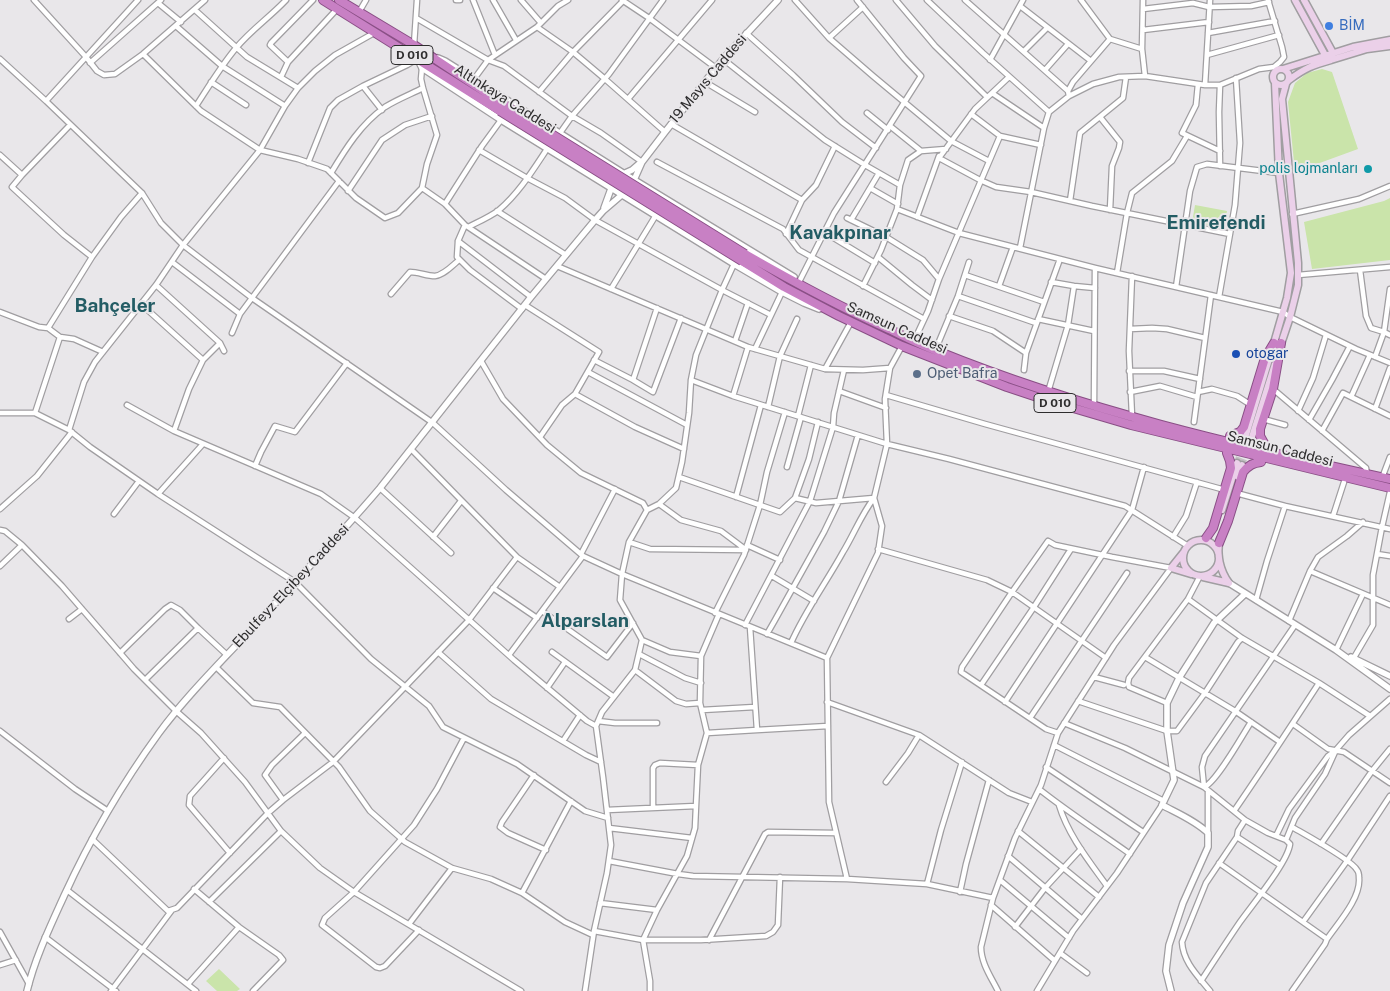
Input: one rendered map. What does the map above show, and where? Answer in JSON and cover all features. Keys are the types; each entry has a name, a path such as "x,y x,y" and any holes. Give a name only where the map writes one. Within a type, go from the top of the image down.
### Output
{"highway":[{"name":"Altınkaya Caddesi","path":"323,0 417,59 501,107 627,186"},
{"name":"Altınkaya Caddesi","path":"339,0 414,45 501,107"},
{"name":"Samsun Caddesi","path":"627,186 784,287 902,346 1007,387 1131,425 1366,478 1386,478"},
{"name":"Samsun Caddesi","path":"740,260 799,282 829,300 935,351 1048,392 1366,478 1390,488"},
{"path":"1266,445 1260,436 1260,429 1273,389 1278,343"},
{"path":"1230,436 1240,432 1244,427 1265,358 1278,343"},
{"path":"1132,416 1141,414 1352,466 1366,478"},
{"path":"1131,425 1144,433 1344,482 1366,478"},
{"path":"1202,539 1213,528 1225,490 1231,468 1226,453"},
{"path":"1219,543 1243,472 1248,466 1261,462"}],"main road":[{"path":"1295,0 1325,56 1331,60"},
{"path":"1304,0 1333,53 1331,60"},
{"path":"1278,343 1292,272 1279,173 1275,83 1273,76 1278,69 1365,44 1390,40"},
{"path":"1275,83 1280,86 1310,66 1367,49 1390,46"},
{"path":"1249,436 1278,343 1290,317 1298,285 1298,263 1282,99 1290,76 1287,72 1278,69"},
{"path":"1239,464 1219,543 1221,569 1229,583 1171,568 1188,546 1212,534 1216,529 1239,464"},
{"path":"1188,546 1184,558 1184,564 1187,569 1199,576 1213,572 1217,568 1219,556 1210,542 1202,539"}],"street":[{"path":"34,0 97,71 104,75 115,74 143,54 206,0"},
{"path":"46,101 138,0"},
{"path":"196,106 236,48 254,28 286,0"},
{"path":"288,62 270,45 312,0"},
{"path":"359,12 366,0"},
{"path":"414,45 417,0"},
{"path":"473,0 495,55"},
{"path":"493,0 516,40"},
{"path":"521,0 541,22"},
{"path":"558,6 560,0"},
{"path":"474,79 488,60 537,27 558,6 568,0"},
{"path":"539,92 573,52 623,0 716,68"},
{"path":"560,133 572,116 606,78 663,0"},
{"path":"628,99 712,0"},
{"name":"19 Mayıs Caddesi","path":"627,186 670,124 723,59 778,0"},
{"path":"795,0 829,38 951,141 989,160"},
{"path":"308,163 330,108 338,100 417,59 422,68 501,120 611,188 627,186 799,282 834,213 921,76 857,0"},
{"path":"896,0 935,46 987,97"},
{"path":"965,0 1045,70 1069,94"},
{"path":"990,60 1024,0"},
{"path":"1143,0 1142,49 1144,76"},
{"path":"1205,85 1210,0"},
{"path":"90,63 159,1 181,22"},
{"path":"931,1 990,60 1049,112"},
{"path":"1083,1 1110,39 1142,49"},
{"path":"1020,248 1044,128 1049,112 1069,94 1093,84 1118,77 1144,76 1205,85 1220,85 1259,69 1278,69 1284,57 1269,1 1251,6 1209,7 1193,3 1143,8"},
{"path":"1020,6 1091,62"},
{"path":"829,38 863,7"},
{"path":"280,78 288,62 337,9"},
{"path":"194,10 247,57 298,88"},
{"path":"416,18 488,60 504,66 572,116 601,133 642,162"},
{"path":"1208,33 1275,21"},
{"path":"1142,30 1208,22"},
{"path":"176,26 222,66 285,106"},
{"path":"537,27 606,78 665,132"},
{"path":"1024,52 1047,28"},
{"path":"0,509 37,476 70,431 84,382 95,362 156,285 183,245 260,150 285,106 298,88 315,71 374,33"},
{"path":"746,33 794,75 842,122 876,148"},
{"path":"1207,55 1279,35"},
{"path":"1069,94 1074,82 1110,39"},
{"path":"1045,70 1068,44"},
{"path":"143,54 196,106 260,150 327,169 356,198 385,218 398,213 422,188 427,164 437,135 423,88 421,79 422,68"},
{"path":"429,55 445,61 623,173 627,186 656,215 740,260 782,292 804,303 839,316"},
{"path":"0,59 142,193 161,223 183,245 252,298 433,423 506,490 582,555 622,574 826,658"},
{"path":"723,59 825,140 900,185"},
{"path":"917,217 939,158 971,114 1009,77"},
{"path":"1070,201 1080,133 1123,98 1126,77"},
{"path":"1219,297 1235,205 1238,169 1240,143 1236,78"},
{"path":"211,82 246,105"},
{"path":"705,82 755,112"},
{"path":"1198,84 1196,105 1182,133 1220,151"},
{"path":"1220,85 1220,166"},
{"path":"363,86 382,110"},
{"path":"331,173 350,141 368,122 382,110 423,88"},
{"path":"992,93 1044,128"},
{"path":"867,113 921,151"},
{"path":"971,114 1000,136 1041,145"},
{"path":"348,190 382,140 405,125 432,116"},
{"path":"1100,117 1120,142 1112,166 1110,210"},
{"path":"445,204 479,150 501,120"},
{"path":"670,124 802,200"},
{"path":"70,125 12,187 64,235 92,257"},
{"path":"914,341 1000,136"},
{"path":"1118,273 1132,193 1172,161 1187,136"},
{"path":"786,234 802,200 816,185 835,146"},
{"path":"540,438 562,405 575,394 599,352 524,307 470,270 457,257 458,241 467,226 497,211 513,196 547,148"},
{"path":"863,286 886,237 897,206 900,185 908,160 921,151 946,148"},
{"path":"938,149 939,158"},
{"path":"479,150 565,198 595,220 771,315"},
{"path":"0,155 22,175"},
{"path":"939,158 980,180 996,186 1230,234"},
{"name":"19 Mayıs Caddesi","path":"616,179 642,162"},
{"path":"657,162 783,229 799,250 924,320"},
{"path":"1176,287 1190,191 1197,167 1207,164 1279,173"},
{"path":"878,173 849,219 886,237 923,260 939,278"},
{"name":"Ebulfeyz Elçibey Caddesi","path":"603,211 616,179"},
{"path":"232,333 240,314 339,181"},
{"name":"Ebulfeyz Elçibey Caddesi","path":"28,989 34,966 45,938 92,839 136,766 176,711 355,518 412,450 546,279 595,220 627,186"},
{"path":"1292,214 1360,199 1390,186"},
{"path":"422,188 445,204 467,226 546,279"},
{"path":"870,188 917,217 959,233 1095,268 1283,312 1326,335 1390,363"},
{"path":"48,328 92,257 121,217 142,193"},
{"path":"497,211 566,255"},
{"path":"611,289 656,215"},
{"path":"824,232 875,262"},
{"path":"458,241 531,298"},
{"path":"999,286 1014,247"},
{"path":"878,257 912,286 932,300"},
{"path":"1024,370 1026,353 1060,259"},
{"path":"391,294 410,272 436,276 460,260"},
{"path":"701,656 670,652 642,640 620,600 622,574 629,542 647,510 658,504 676,488 684,449 691,380 696,356 722,290 740,260"},
{"path":"172,262 240,314"},
{"path":"935,351 958,296 969,262"},
{"path":"557,266 754,349 825,369 863,370 890,368"},
{"path":"1298,275 1390,267"},
{"path":"1094,405 1095,268"},
{"path":"1360,270 1366,316 1371,328 1390,335"},
{"path":"965,274 1044,302"},
{"path":"1132,276 1130,329 1132,416"},
{"path":"1051,282 1095,288"},
{"path":"156,285 220,343 224,351"},
{"path":"1048,392 1068,326 1074,286"},
{"path":"1351,397 1384,332 1390,289"},
{"path":"754,349 782,292"},
{"path":"1194,422 1211,295"},
{"path":"958,296 1037,321 1094,331"},
{"path":"735,341 748,303"},
{"path":"141,304 203,360"},
{"path":"633,380 657,308"},
{"path":"0,312 39,327 48,328 60,337 74,339 103,352"},
{"path":"949,316 993,331 1026,353"},
{"path":"594,360 654,392 680,318"},
{"path":"768,407 780,356 797,319"},
{"path":"825,369 851,322"},
{"path":"1130,329 1166,329 1205,338"},
{"path":"1298,411 1313,378 1326,335"},
{"path":"35,413 60,337"},
{"path":"174,431 189,389 203,360 220,343"},
{"path":"791,643 799,625 844,551 865,510 874,498 887,444 886,395 890,368 902,346"},
{"path":"1309,420 1350,346"},
{"path":"732,396 748,347"},
{"path":"481,360 503,399 547,445 581,473 643,503 647,510"},
{"path":"255,466 275,426 295,432 347,363"},
{"path":"787,467 811,365"},
{"path":"1375,409 1390,368"},
{"path":"745,625 810,502 833,427 834,413 844,370"},
{"path":"1130,371 1164,371 1200,379"},
{"path":"588,372 687,425"},
{"path":"691,380 732,396 887,444 1125,506 1188,546"},
{"path":"1130,392 1160,386 1198,394 1212,389 1237,396 1251,405"},
{"path":"1273,389 1366,468 1366,478"},
{"path":"839,391 886,408"},
{"path":"1322,431 1343,393 1390,416"},
{"path":"575,394 636,427 684,449"},
{"path":"886,395 1225,490"},
{"path":"127,405 174,431 321,494 355,518 469,620 580,715 597,724 657,723"},
{"path":"736,497 761,405"},
{"path":"650,991 643,940 657,910 688,856 695,828 698,765 707,733 700,703 701,656 717,613 747,547 785,412"},
{"path":"0,413 35,413 70,431 158,494 295,582 371,659 429,706 443,727 517,764 586,810 608,818"},
{"path":"1263,419 1285,425"},
{"path":"679,477 780,512 795,498 809,460 818,422"},
{"path":"767,634 824,532 839,501 858,435"},
{"path":"158,494 203,444"},
{"path":"412,450 517,557 560,587"},
{"path":"1386,478 1390,457"},
{"path":"1005,702 1132,510 1144,467"},
{"path":"114,514 139,481"},
{"path":"1173,537 1186,516 1197,482"},
{"path":"1332,516 1344,482"},
{"path":"380,488 451,554"},
{"path":"509,655 582,555 615,489"},
{"path":"1353,660 1373,625 1373,575 1390,492"},
{"path":"1236,493 1285,506 1390,529"},
{"path":"795,498 816,503 874,498"},
{"path":"847,879 829,802 826,658 878,553 882,526 874,498"},
{"path":"433,537 461,501"},
{"path":"658,504 681,520 721,531 747,547 780,560"},
{"path":"1256,600 1285,506"},
{"path":"1204,787 1202,767 1205,756 1274,657 1292,623 1310,572 1318,557 1348,536 1363,522"},
{"path":"0,530 5,531 22,545 62,586 145,680 201,733 224,758 245,782 281,831 320,868 354,892 522,991"},
{"path":"998,991 983,962 981,947 993,898 1008,856 1039,789 1058,733 1106,658 1171,568 1102,556 1055,545 1048,541 1012,592 962,667 961,672 1046,729 1058,733"},
{"path":"629,542 650,550 747,547"},
{"path":"0,566 22,545"},
{"path":"878,549 987,580 1012,592 1106,658"},
{"path":"980,685 1034,608 1071,549"},
{"path":"1377,554 1390,556"},
{"path":"92,839 168,911 176,908 268,813 333,762 469,620 517,557"},
{"path":"1310,572 1390,605"},
{"path":"1030,718 1127,573"},
{"path":"772,576 814,601"},
{"path":"1167,703 1129,687 1129,678 1188,599 1199,576"},
{"path":"1229,583 1353,660 1390,676"},
{"path":"493,588 537,618"},
{"path":"1037,991 1069,938 1130,854 1173,785 1174,773 1167,731 1167,703 1180,678 1216,621 1246,594"},
{"path":"1336,650 1363,594"},
{"path":"1188,599 1242,638 1319,683 1370,716"},
{"path":"120,653 171,605 180,610 227,655"},
{"path":"69,618 82,609"},
{"path":"542,612 607,657 633,623"},
{"path":"750,627 756,730"},
{"path":"145,680 198,628"},
{"path":"1078,701 1167,731 1177,732 1242,638"},
{"path":"585,991 593,933 611,845 597,724 602,712 636,670 642,640"},
{"path":"438,652 491,699 601,762"},
{"path":"552,652 614,697"},
{"path":"639,654 685,678 701,683"},
{"path":"1145,657 1205,693 1280,742"},
{"path":"1353,660 1390,689"},
{"path":"547,688 566,662"},
{"path":"216,667 253,703 280,707 339,767 370,811 402,839 452,868 491,879 522,893 566,922 593,933 643,940 709,940 766,936 773,932 778,925 780,877"},
{"path":"636,670 676,701 686,704 700,703"},
{"path":"1094,677 1124,685"},
{"path":"1234,811 1319,683"},
{"path":"1276,836 1290,809 1328,756 1390,699"},
{"path":"827,702 919,735 1010,793 1032,802"},
{"path":"702,710 755,707"},
{"path":"564,741 580,715"},
{"path":"1204,787 1209,785 1216,776 1251,722"},
{"path":"1064,723 1125,748 1204,787 1245,820 1268,834 1286,840 1290,844 1289,851 1280,865 1201,981"},
{"path":"1293,724 1328,749 1344,752 1390,783"},
{"path":"707,733 828,726"},
{"path":"0,731 108,812"},
{"path":"283,800 265,775 272,765 305,733"},
{"path":"886,782 919,735"},
{"path":"419,930 385,966 380,968 376,967 322,925 324,918 354,892 414,825 437,789 464,738"},
{"path":"1054,745 1163,803 1175,813 1199,825 1208,833"},
{"path":"1321,844 1372,771 1390,749"},
{"path":"1286,840 1295,818 1325,774 1336,750"},
{"path":"224,758 190,796 189,805 230,853"},
{"path":"927,884 962,762"},
{"path":"653,808 654,765 660,763 698,765"},
{"path":"1046,767 1143,832"},
{"path":"534,776 500,827 508,833 546,850"},
{"path":"960,892 990,780"},
{"path":"1039,789 1130,854"},
{"path":"1171,991 1166,970 1169,945 1183,903 1208,847 1208,792"},
{"path":"1303,922 1347,861 1390,796"},
{"path":"522,893 571,801"},
{"path":"1059,805 1062,816 1081,849 1107,886"},
{"path":"607,810 696,806"},
{"path":"1210,991 1187,962 1182,950 1182,942 1206,883 1237,837 1238,830 1245,820"},
{"path":"1292,827 1347,861 1357,869 1360,877 1351,906 1292,991"},
{"path":"609,828 692,838"},
{"path":"209,902 281,831"},
{"path":"1018,831 1099,897"},
{"path":"709,940 765,834 768,832 836,833"},
{"path":"1237,837 1280,865"},
{"path":"1014,927 1045,888 1081,849"},
{"path":"1008,856 1082,919"},
{"path":"609,861 678,874 847,879 927,884 993,898"},
{"path":"1220,863 1327,939"},
{"path":"409,924 452,868"},
{"path":"1000,880 1069,938"},
{"path":"194,889 212,906 279,955 283,960 254,989 261,991"},
{"path":"67,890 196,991"},
{"path":"600,903 657,910"},
{"path":"991,905 1055,961"},
{"path":"45,938 113,990 173,909"},
{"path":"188,984 239,927"},
{"path":"0,932 16,960 28,989"},
{"path":"1060,953 1087,974"},
{"path":"0,965 16,960"}],"green space":[{"path":"1322,69 1332,72 1358,149 1295,172 1288,102 1295,83 1307,73"},
{"path":"1390,198 1390,260 1312,269 1304,222"},
{"path":"1195,205 1227,211 1224,228 1192,223"},
{"path":"219,969 240,989 237,991 217,991 206,981"}],"tunnel":[{"path":"1237,463 1246,435"},
{"path":"1242,465 1252,437"}],"place":[{"name":"BİM","path":"1329,26"},
{"name":"polis lojmanları","path":"1368,169"},
{"name":"otogar","path":"1236,354"},
{"name":"Opet Bafra","path":"917,374"}],"district":[{"name":"Emirefendi","path":"1216,223"},
{"name":"Kavakpınar","path":"840,233"},
{"name":"Bahçeler","path":"115,306"},
{"name":"Alparslan","path":"585,621"}]}
